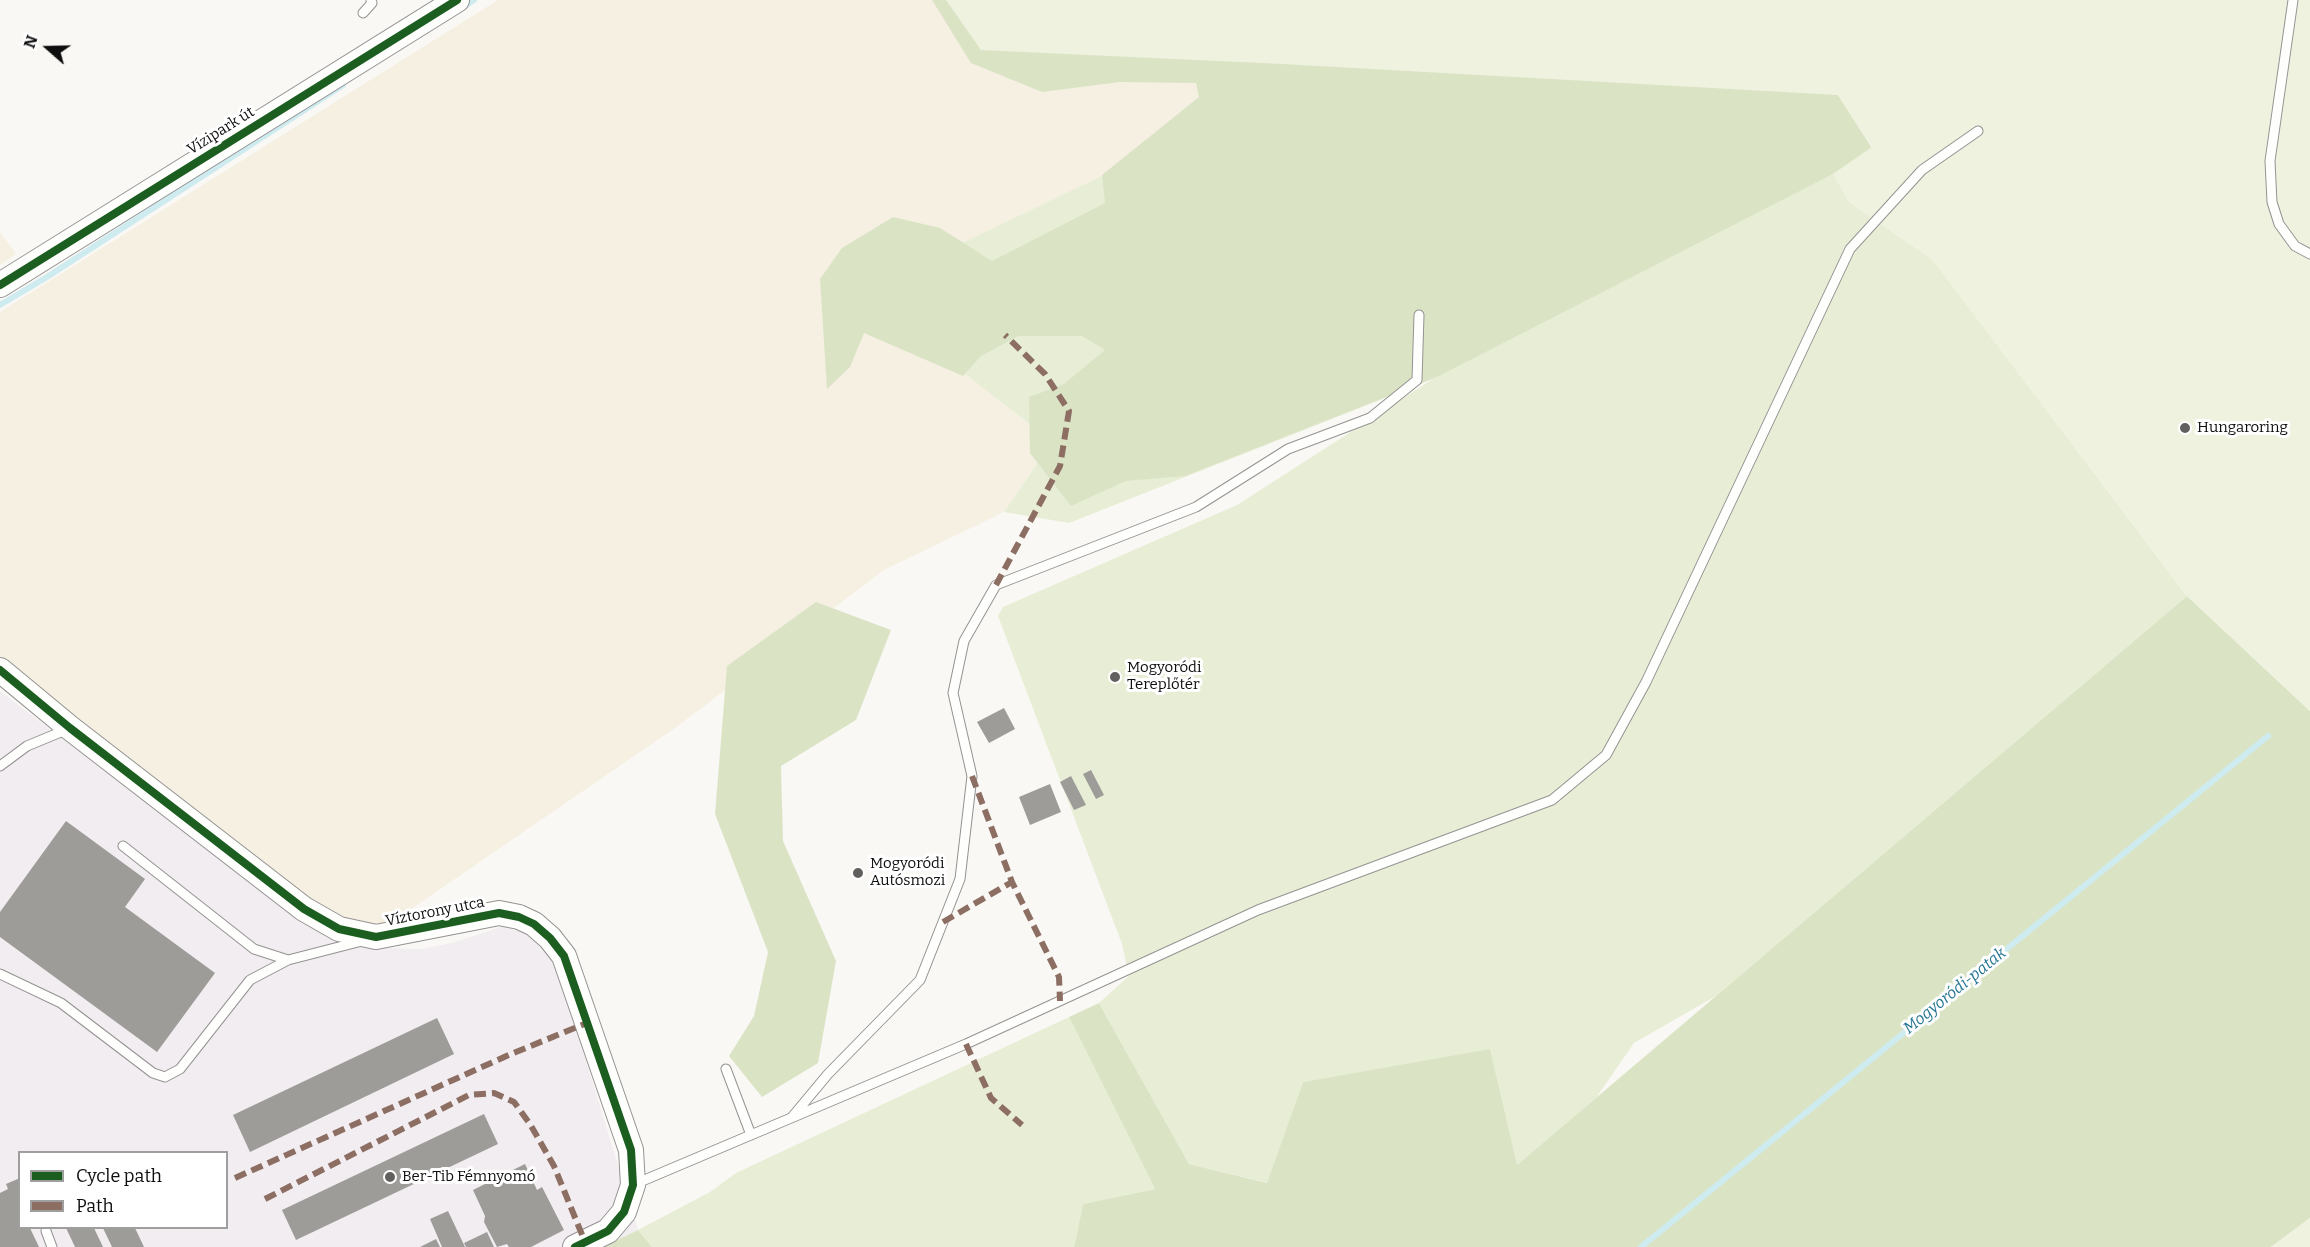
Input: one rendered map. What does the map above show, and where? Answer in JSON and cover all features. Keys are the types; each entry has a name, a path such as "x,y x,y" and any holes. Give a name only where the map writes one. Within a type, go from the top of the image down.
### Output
{"street":[{"name":"Vízipark út","path":"0,285 453,1"},
{"name":"Víztorony utca","path":"0,670 70,728 304,909 339,929 376,937 500,913 519,917 534,924 550,938 564,956 631,1150 633,1185"},
{"path":"575,1247 608,1231 624,1212 633,1185"}],"lane":[{"path":"363,13 372,3 371,0"},
{"path":"2293,0 2270,161 2272,202 2279,224 2295,246 2310,254"},
{"path":"633,1185 966,1044 1258,910 1551,800 1606,755 1646,682 1850,249 1922,170 1978,131"},
{"path":"791,1118 828,1074 920,980 960,879 972,776 953,693 964,641 996,585 1196,507 1288,448 1370,418 1417,380 1419,315"},
{"path":"0,766 27,746 70,728"},
{"path":"123,846 254,949 288,960"},
{"path":"0,974 61,1003 153,1073 165,1077 180,1069 250,980 288,960 376,937"},
{"path":"726,1069 751,1135"},
{"path":"46,1231 52,1247"}],"shaded area":[{"path":"498,0 946,0 1283,64 1262,99 861,292 1032,426 1037,464 1004,512 884,570 675,728 382,929 327,914 0,659 0,312"},
{"path":"0,232 16,254 0,265"},
{"path":"0,691 287,910 330,933 385,948 421,949 452,943 501,927 532,934 552,950 638,1230 603,1247 0,1247"}],"green space":[{"path":"932,0 1113,0 1838,95 1872,148 1833,174 1437,377 1185,476 1126,481 1071,506 1030,453 1029,397 1064,384 1105,350 1082,336 1018,336 981,356 963,376 864,333 850,367 827,389 820,279 842,248 893,217 940,228 992,261 1105,203 1102,175 1199,97 1196,83 1120,82 1042,92 971,63"},
{"name":"Hungaroring","path":"946,0 2310,0 2310,711 2187,596 1933,260 1848,201 1833,174 1872,147 1838,95 1283,64 981,50"},
{"path":"1262,99 1872,148 1848,201 1933,260 2187,596 1716,996 1634,1043 1596,1098 1516,1166 1490,1050 1303,1082 1268,1183 1189,1164 1099,1003 1129,976 1122,944 998,616 1003,607 1237,505 1433,379 1069,523 1004,512 1037,464 1032,426 860,292"},
{"path":"2187,596 2310,711 2310,1218 2271,1247 1074,1247 1083,1204 1155,1189 1069,1017 1099,1003 1189,1164 1267,1183 1303,1082 1490,1049 1517,1165"},
{"path":"816,602 891,630 856,720 781,766 783,841 836,961 818,1063 762,1097 729,1056 754,1016 768,952 715,814 727,666"},
{"path":"1069,1017 1155,1189 1083,1204 1074,1247 652,1247 638,1230 710,1192 736,1173"},
{"path":"2310,1218 2310,1247 2271,1247"},
{"path":"638,1230 652,1247 603,1247"}],"building":[{"path":"1004,708 1015,729 989,743 977,722"},
{"path":"1091,770 1104,795 1096,799 1083,774"},
{"path":"1071,776 1086,805 1074,810 1060,782"},
{"path":"1050,784 1061,812 1030,825 1019,797"},
{"path":"66,821 145,879 125,907 215,973 157,1052 0,937 0,912"},
{"path":"437,1018 454,1054 250,1152 233,1115"},
{"name":"Ber-Tib Fémnyomó","path":"484,1114 498,1144 296,1240 282,1210"},
{"path":"525,1164 537,1190 542,1187 564,1230 531,1247 509,1247 507,1244 497,1247 484,1222 485,1216 473,1190"},
{"path":"18,1179 18,1229 30,1229 39,1247 0,1247 0,1193 8,1189 6,1184"},
{"path":"448,1211 465,1247 442,1247 430,1219"},
{"path":"66,1229 94,1229 103,1247 75,1247"},
{"path":"103,1229 135,1229 144,1247 112,1247"},
{"path":"487,1232 494,1247 466,1247 464,1243"},
{"path":"436,1239 440,1247 420,1247"}],"waterway":[{"path":"462,8 474,0"},
{"path":"0,305 47,277 343,85"},
{"name":"Mogyoródi-patak","path":"1641,1247 2268,736"}],"marked path":[{"path":"996,585 1060,466 1069,411 1045,374 1005,335"},
{"path":"972,776 1012,882 1059,977 1060,1001"},
{"path":"943,922 1012,882"},
{"path":"235,1178 511,1054 587,1023"},
{"path":"966,1044 991,1098 1022,1125"},
{"path":"265,1199 469,1095 494,1093 514,1102 530,1124 554,1166 585,1242"}],"cycle path":[{"path":"0,285 457,0"},
{"path":"0,670 70,728 304,909 339,929 376,937 499,913 519,917 534,924 550,938 564,956 631,1150 633,1185 624,1212 608,1231 575,1247"}],"place":[{"name":"Hungaroring","path":"2185,428"},
{"name":"Mogyoródi Tereplőtér","path":"1115,677"},
{"name":"Mogyoródi Autósmozi","path":"858,873"},
{"name":"Ber-Tib Fémnyomó","path":"390,1177"}]}
